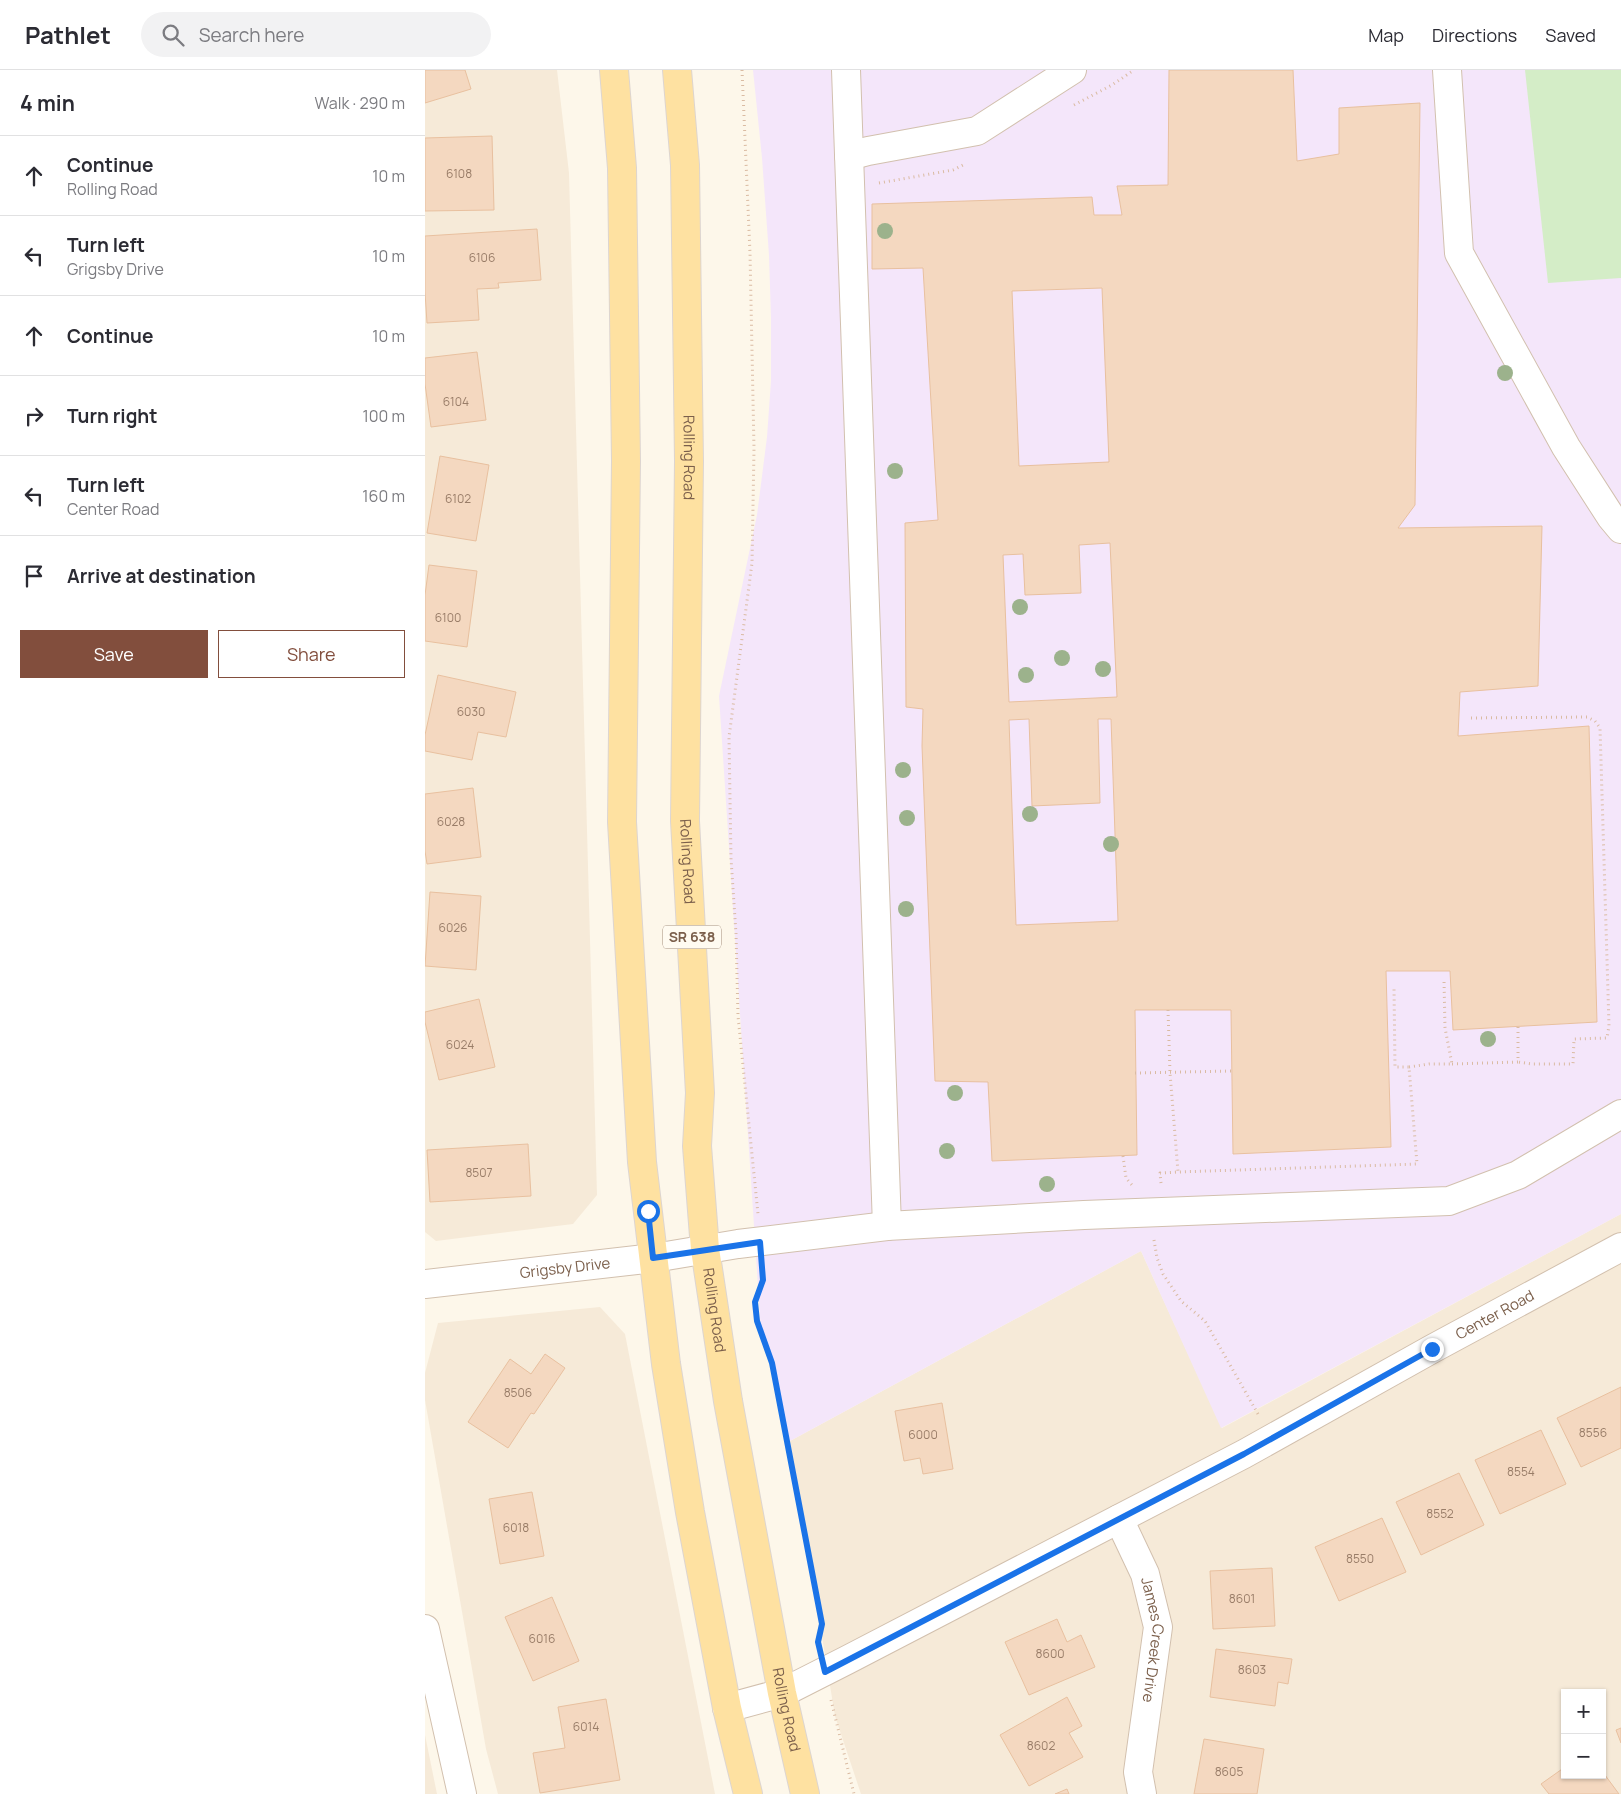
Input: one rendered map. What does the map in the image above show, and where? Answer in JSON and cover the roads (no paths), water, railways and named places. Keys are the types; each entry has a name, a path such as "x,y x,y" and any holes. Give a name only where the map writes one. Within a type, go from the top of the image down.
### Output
{"main road":[{"path":"614,70 622,168 627,461 622,822 642,1162 666,1364 690,1512 727,1708 748,1794"},
{"name":"Rolling Road","path":"677,70 685,165 689,461 685,821 700,1093 697,1146 705,1249 736,1449 782,1694 805,1794"}],"street":[{"path":"846,70 887,1226"},
{"path":"849,156 977,131 1072,70"},
{"path":"1447,70 1459,253 1566,447 1611,517 1621,529"},
{"name":"Grigsby Drive","path":"425,1284 653,1258 705,1249 887,1226 1085,1215 1449,1201 1518,1175 1621,1114"},
{"name":"Center Road","path":"727,1708 782,1694 825,1672 1273,1438 1432,1349 1621,1247"},
{"name":"James Creek Drive","path":"1119,1519 1145,1574 1158,1627 1138,1772 1142,1794"},
{"path":"425,1629 462,1794"}]}
